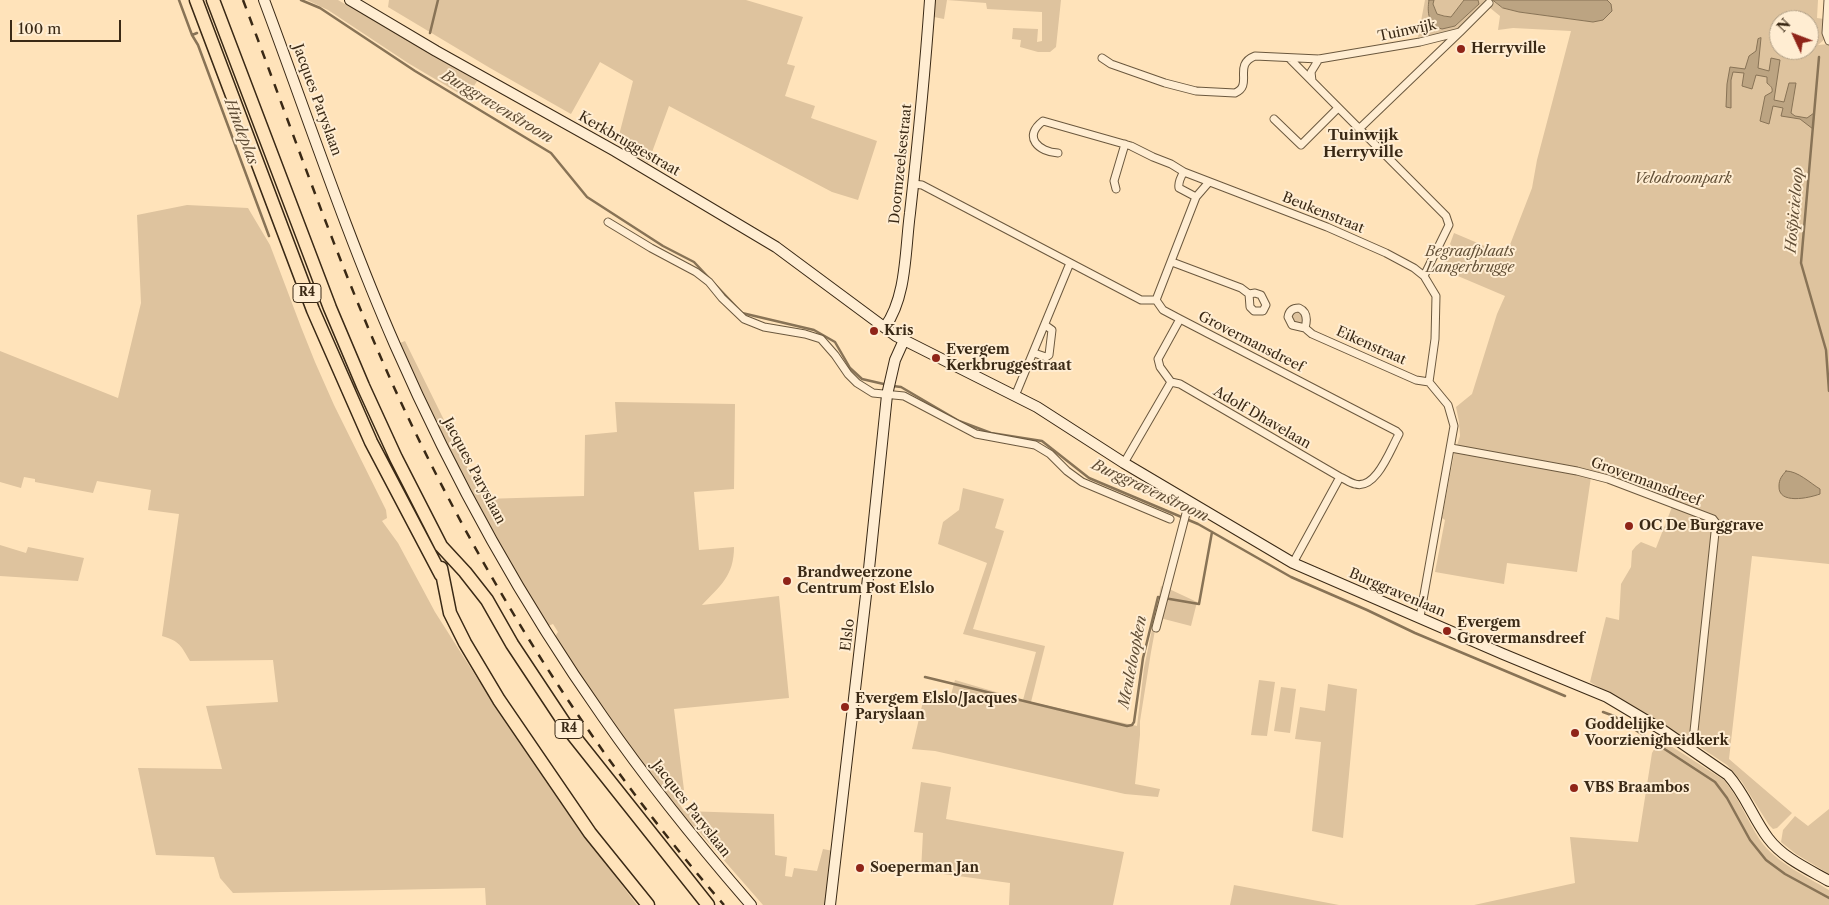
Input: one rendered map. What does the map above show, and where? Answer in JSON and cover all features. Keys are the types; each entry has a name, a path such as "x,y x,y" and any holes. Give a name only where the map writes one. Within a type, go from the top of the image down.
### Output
{"highway":[{"name":"R4","path":"196,0 313,310 371,442 441,575"},
{"name":"R4","path":"212,0 333,316 362,386 441,546 466,572 487,600 569,730 708,905"},
{"name":"R4","path":"441,546 441,575 450,613 465,643 499,700 590,833 648,905"}],"main road":[{"name":"Jacques Paryslaan","path":"264,0 350,231 395,344 467,494 546,632 604,718 707,855 750,905"},
{"name":"Kerkbruggestraat","path":"350,0 436,51 615,150 776,246 885,327"},
{"name":"Doornzeelsestraat","path":"885,327 898,298 913,184 930,0"},
{"name":"Burggravenlaan","path":"885,327 904,340 1037,407 1124,463 1293,563 1596,692 1692,750 1733,780 1767,836 1779,849 1787,856 1829,881"},
{"name":"Elslo","path":"830,905 870,569 887,393 898,352 904,340"}],"street":[{"path":"1828,0 1826,33 1829,41"},
{"path":"1359,129 1489,3"},
{"name":"Tuinwijk","path":"1102,58 1111,64 1172,85 1196,91 1234,93 1240,91 1243,86 1244,63 1255,56 1319,59 1420,42 1460,32"},
{"path":"1289,58 1446,216 1449,224 1424,276"},
{"path":"1312,81 1311,72 1319,59"},
{"path":"1274,119 1300,145 1338,108"},
{"name":"Beukenstraat","path":"1058,153 1050,153 1040,148 1035,142 1033,138 1035,131 1042,121 1139,149 1184,172 1327,227 1386,253 1414,268 1424,276 1436,296 1435,339 1429,382"},
{"path":"1116,189 1114,181 1125,144"},
{"path":"1184,172 1178,185 1179,188 1196,197"},
{"path":"913,184 922,185 1141,300 1156,300 1196,197 1209,182"},
{"path":"608,222 650,248 696,272 709,282 722,298 744,319 764,328 805,334 821,339 836,355 856,383 873,393 896,394 907,397 959,427 976,434 994,439 1035,445 1050,454 1067,471 1082,482 1170,519"},
{"path":"1172,262 1241,288 1249,294"},
{"path":"1015,396 1070,263"},
{"name":"Grovermansdreef","path":"1156,300 1163,310 1396,431 1399,434 1386,458"},
{"path":"1124,463 1171,382 1160,367 1158,359 1180,319"},
{"path":"1034,353 1046,357 1049,355 1052,330 1045,326"},
{"name":"Eikenstraat","path":"1305,328 1312,334 1416,380 1429,382"},
{"name":"Adolf Dhavelaan","path":"1171,382 1180,384 1355,485 1366,484 1374,478 1386,458"},
{"path":"1420,617 1454,426 1451,412 1443,397 1429,382"},
{"name":"Grovermansdreef","path":"1451,448 1608,478 1713,519 1716,523 1692,750"},
{"path":"1293,563 1340,477"},
{"path":"1156,628 1189,502"}],"green space":[{"path":"307,0 338,0 477,81 467,98 408,63 328,10"},
{"path":"389,0 746,0 803,17 787,64 795,66 785,96 815,106 811,118 877,141 858,200 832,192 669,106 648,163 617,143 633,81 600,62 571,114 388,7"},
{"path":"935,0 947,0 944,19 934,17"},
{"path":"947,0 1061,0 1056,47 1050,52 1038,52 1020,47 1021,40 1012,39 1013,28 1038,29 1037,42 1042,41 1042,12 987,9 986,3"},
{"name":"Velodroompark","path":"1425,0 1429,0 1429,15 1432,22 1438,28 1455,26 1479,4 1478,0 1493,0 1503,8 1519,12 1593,22 1611,4 1607,0 1818,0 1817,10 1769,10 1769,60 1819,60 1819,45 1829,44 1829,564 1752,556 1729,759 1792,813 1777,828 1773,829 1769,825 1742,782 1727,765 1697,745 1590,682 1606,617 1619,620 1621,584 1631,567 1632,551 1641,542 1656,548 1672,507 1608,481 1591,477 1577,572 1507,563 1504,584 1435,572 1445,520 1442,518 1454,454 1460,436 1456,407 1472,394 1497,314 1505,296 1439,268 1443,260 1448,259 1453,248 1450,244 1454,233 1506,255 1532,188 1537,160 1571,31 1513,28 1498,30 1500,16 1484,3 1457,30 1418,37"},
{"path":"1434,0 1464,0 1451,17 1437,14 1433,4"},
{"name":"Velodroompark","path":"1819,18 1824,19 1825,39 1819,44"},
{"path":"187,205 248,208 270,245 315,362 386,510 387,518 382,521 398,543 435,612 498,711 569,815 637,905 486,905 485,888 233,893 220,878 214,857 156,855 138,768 222,769 206,706 278,702 273,660 190,661 179,645 173,640 162,636 179,514 148,510 151,490 97,481 93,493 35,482 35,479 24,477 21,488 0,482 0,351 118,398 141,303 137,215"},
{"path":"1295,312 1300,312 1303,316 1302,324 1295,323 1291,318"},
{"path":"405,341 483,499 584,496 585,435 617,432 615,402 735,404 734,489 694,492 699,550 734,547 732,566 729,573 720,586 702,605 779,596 789,698 674,709 684,790 671,791 684,811 774,814 775,855 787,857 785,876 792,877 794,868 817,871 823,849 833,851 826,905 763,905 694,826 690,829 652,780 554,638 558,632 553,624 548,626 508,557 433,416 400,343"},
{"path":"963,488 1004,499 995,528 1004,531 973,629 1045,646 1031,702 1137,726 1144,668 1161,586 1163,587 1140,721 1135,784 1160,789 1158,797 1125,794 935,751 912,749 924,697 949,702 955,680 1023,700 1036,652 963,634 987,563 938,544 943,522 959,510"},
{"path":"0,545 26,553 28,547 84,558 78,581 0,576"},
{"path":"1167,588 1197,602 1191,626 1160,618"},
{"path":"1259,680 1275,682 1267,736 1251,735"},
{"path":"1328,684 1357,689 1343,838 1312,831 1321,742 1295,739 1300,707 1325,711"},
{"path":"1281,687 1296,689 1290,733 1274,731"},
{"path":"1660,739 1724,780 1760,840 1774,856 1829,890 1829,905 1474,905 1575,883 1570,837 1638,842 1652,753"},
{"path":"921,782 951,787 946,819 1124,852 1113,905 1009,905 1010,883 921,871 923,833 914,832"},
{"path":"1829,809 1829,874 1796,854 1781,842 1783,830 1795,816 1808,826"},
{"path":"1234,885 1339,905 1230,905"}],"shaded area":[{"path":"1429,0 1434,0 1433,4 1437,14 1451,17 1464,0 1478,0 1479,4 1455,26 1442,29 1431,21 1428,9"},
{"path":"1493,0 1607,0 1611,4 1612,11 1603,20 1593,22 1519,12 1503,8"},
{"path":"1761,38 1758,68 1769,71 1771,60 1780,60 1774,100 1784,102 1789,83 1796,83 1791,113 1795,116 1807,118 1814,113 1813,129 1800,119 1781,116 1783,108 1773,106 1769,124 1760,121 1765,96 1772,92 1772,88 1767,83 1767,77 1756,75 1752,89 1742,86 1744,73 1733,72 1731,80 1731,108 1726,107 1730,67 1745,69 1749,56 1756,51 1758,39"},
{"path":"1786,471 1804,478 1820,489 1820,494 1795,499 1783,496 1780,492 1779,484"}],"waterway":[{"name":"Hindeplas","path":"179,0 192,35 198,45 269,236"},
{"name":"Burggravenstroom","path":"301,0 320,8 415,71 551,153 587,197 663,246 694,262 742,313 814,330 835,342 850,368 862,379 888,385"},
{"path":"430,33 438,0"},
{"name":"Burggravenstroom","path":"192,35 197,33"},
{"name":"Hospicieloop","path":"1819,60 1801,263 1826,350 1829,391"},
{"name":"Burggravenstroom","path":"893,386 901,387 959,421 991,433 1042,441 1089,478 1198,524 1291,577 1415,633 1565,696"},
{"name":"Meuleloopken","path":"925,677 1127,726 1132,725 1143,658 1158,597 1199,604 1212,532"},
{"name":"Burggravenstroom","path":"1603,712 1614,716 1715,782 1727,798 1750,840 1766,860 1785,874 1829,898"}],"railway":[{"path":"243,0 336,249 376,347 431,464 466,531 503,597 585,725 675,847 724,905"}],"place":[{"name":"Herryville","path":"1461,49"},
{"name":"Kris","path":"874,331"},
{"name":"Evergem Kerkbruggestraat","path":"936,358"},
{"name":"OC De Burggrave","path":"1629,526"},
{"name":"Brandweerzone Centrum Post Elslo","path":"787,581"},
{"name":"Evergem Grovermansdreef","path":"1447,631"},
{"name":"Evergem Elslo/Jacques Paryslaan","path":"845,707"},
{"name":"Goddelijke Voorzienigheidkerk","path":"1575,733"},
{"name":"VBS Braambos","path":"1574,788"},
{"name":"Soeperman Jan","path":"860,868"}],"district":[{"name":"Tuinwijk Herryville","path":"1363,144"}],"park label":[{"name":"Begraafplaats Langerbrugge","path":"1470,260"}]}
